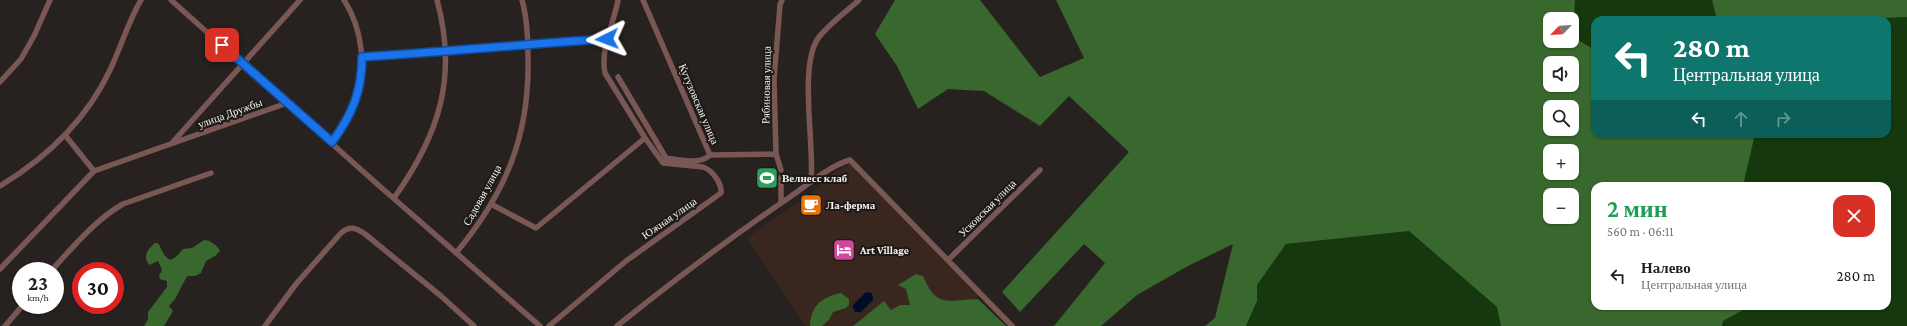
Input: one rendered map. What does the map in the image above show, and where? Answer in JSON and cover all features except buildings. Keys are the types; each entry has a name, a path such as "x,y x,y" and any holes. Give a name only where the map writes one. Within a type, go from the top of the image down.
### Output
{"street":[{"path":"0,82 21,59 34,36 50,0"},
{"path":"0,186 15,177 39,158 64,135 92,100 110,71 141,0"},
{"path":"171,0 540,326"},
{"path":"170,145 300,0"},
{"path":"332,142 356,103 362,69 362,57 354,20 344,0"},
{"path":"394,198 414,170 433,131 443,95 446,52 442,18 437,0"},
{"name":"Садовая улица","path":"456,253 475,230 504,181 514,156 524,120 529,82 528,43 522,0"},
{"name":"Южная улица","path":"549,326 626,261 721,193 721,188 709,169 703,167 663,163 645,138 605,72 607,39 618,0"},
{"name":"Кутузовская улица","path":"643,0 710,155 776,154"},
{"name":"Рябиновая улица","path":"781,170 776,154 774,62 780,5 782,0"},
{"path":"811,182 813,168 809,90 810,56 818,38 859,0"},
{"path":"362,57 446,52 528,43 607,39"},
{"path":"618,78 666,158 694,161 704,159 710,155"},
{"name":"улица Дружбы","path":"0,269 94,171 287,103"},
{"path":"64,135 94,171"},
{"path":"491,204 536,228 645,138"},
{"path":"617,326 669,284 781,203 811,182 850,160 1012,326"},
{"name":"Усковская улица","path":"948,260 1040,170"},
{"path":"60,262 102,218 114,209 123,204 211,173"},
{"path":"781,177 781,203"},
{"path":"265,326 296,284 341,233 346,228 352,227 365,234 441,296 474,326"},
{"path":"5,326 15,314"}],"shaded area":[{"name":"Art Village","path":"849,164 979,296 922,326 806,326 747,238 822,185 820,181"}],"green space":[{"path":"895,0 980,0 1040,77 1084,58 1056,0 1575,0 1574,12 1543,12 1543,48 1579,48 1579,41 1591,48 1591,138 1754,138 1744,182 1591,182 1591,310 1743,310 1723,321 1722,326 1501,326 1497,307 1409,231 1286,244 1257,285 1257,301 1246,326 1205,326 1215,318 1233,244 1188,266 1137,295 1101,326 1054,326 1105,263 1084,244 1020,312 1002,292 1129,152 1069,96 1040,126 984,91 948,89 918,109 897,66 875,34"},
{"path":"1575,0 1712,0 1716,16 1591,16 1591,48 1579,41 1579,12 1574,12"},
{"path":"1712,0 1907,0 1907,17 1716,16"},
{"path":"1907,17 1907,326 1722,326 1723,321 1743,310 1891,310 1891,182 1744,182 1754,138 1891,138 1891,18"},
{"path":"1409,231 1497,307 1501,326 1246,326 1257,302 1257,285 1286,244"},
{"path":"204,240 214,244 220,251 206,261 201,273 195,276 188,276 186,278 175,299 169,306 173,311 164,326 144,326 148,319 148,312 167,287 167,281 160,279 159,276 162,270 158,261 149,265 147,262 146,256 148,250 155,243 158,243 165,256 170,260 176,257 183,249 192,248"},
{"path":"916,274 923,276 933,294 939,298 951,301 978,299 1006,326 853,326 884,301 891,310 900,305 910,305 906,289 898,285"},
{"path":"841,293 849,299 849,305 846,308 833,312 829,320 822,326 810,326 815,307 828,297"}],"water":[{"path":"866,292 872,293 873,300 861,312 855,312 852,306"}],"place":[{"name":"Велнесс клаб","path":"767,178"},
{"name":"Ла-ферма","path":"811,205"},
{"name":"Art Village","path":"844,250"}],"route":[{"path":"222,45 332,142 340,132 356,103 360,87 362,57 446,52 528,43 607,39"}]}
